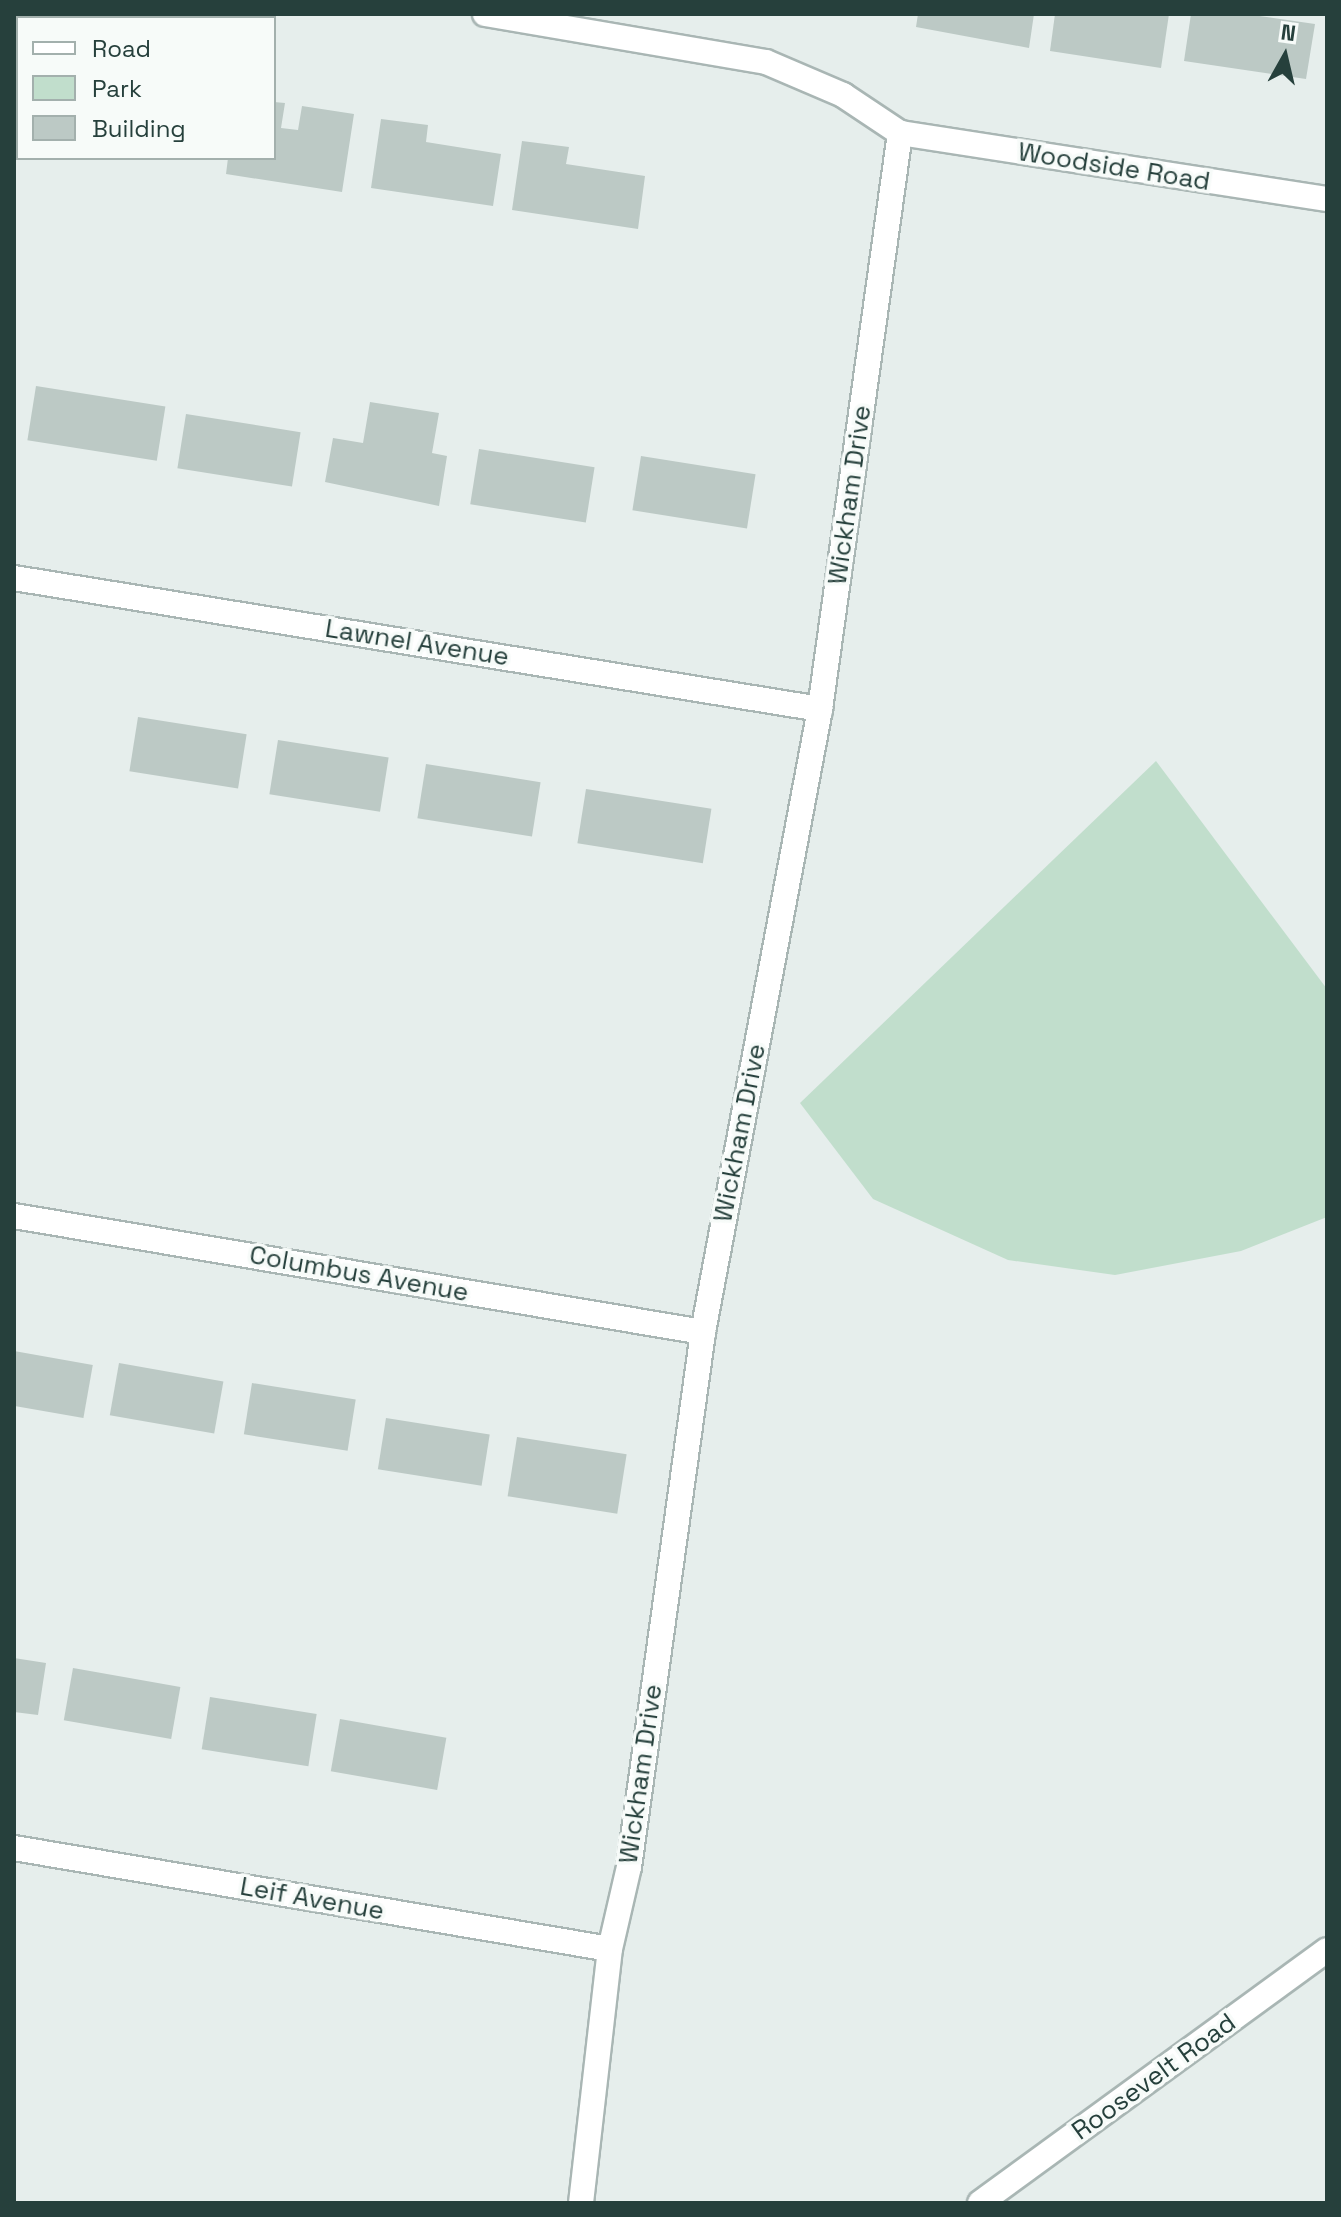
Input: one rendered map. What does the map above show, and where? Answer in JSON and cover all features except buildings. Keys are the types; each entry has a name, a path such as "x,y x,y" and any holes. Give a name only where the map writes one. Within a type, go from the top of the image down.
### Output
{"street":[{"path":"485,14 715,50 766,62 843,95 900,133"},
{"name":"Woodside Road","path":"900,133 1327,199"},
{"name":"Wickham Drive","path":"581,2203 610,1949 629,1867 703,1332 820,709 900,133"},
{"name":"Lawnel Avenue","path":"14,578 820,709"},
{"name":"Columbus Avenue","path":"14,1216 703,1332"},
{"name":"Leif Avenue","path":"14,1848 610,1949"},
{"name":"Roosevelt Road","path":"980,2203 1327,1950"}],"green space":[{"path":"1156,761 1327,989 1327,1217 1241,1251 1115,1275 1008,1260 873,1199 800,1103"}]}
